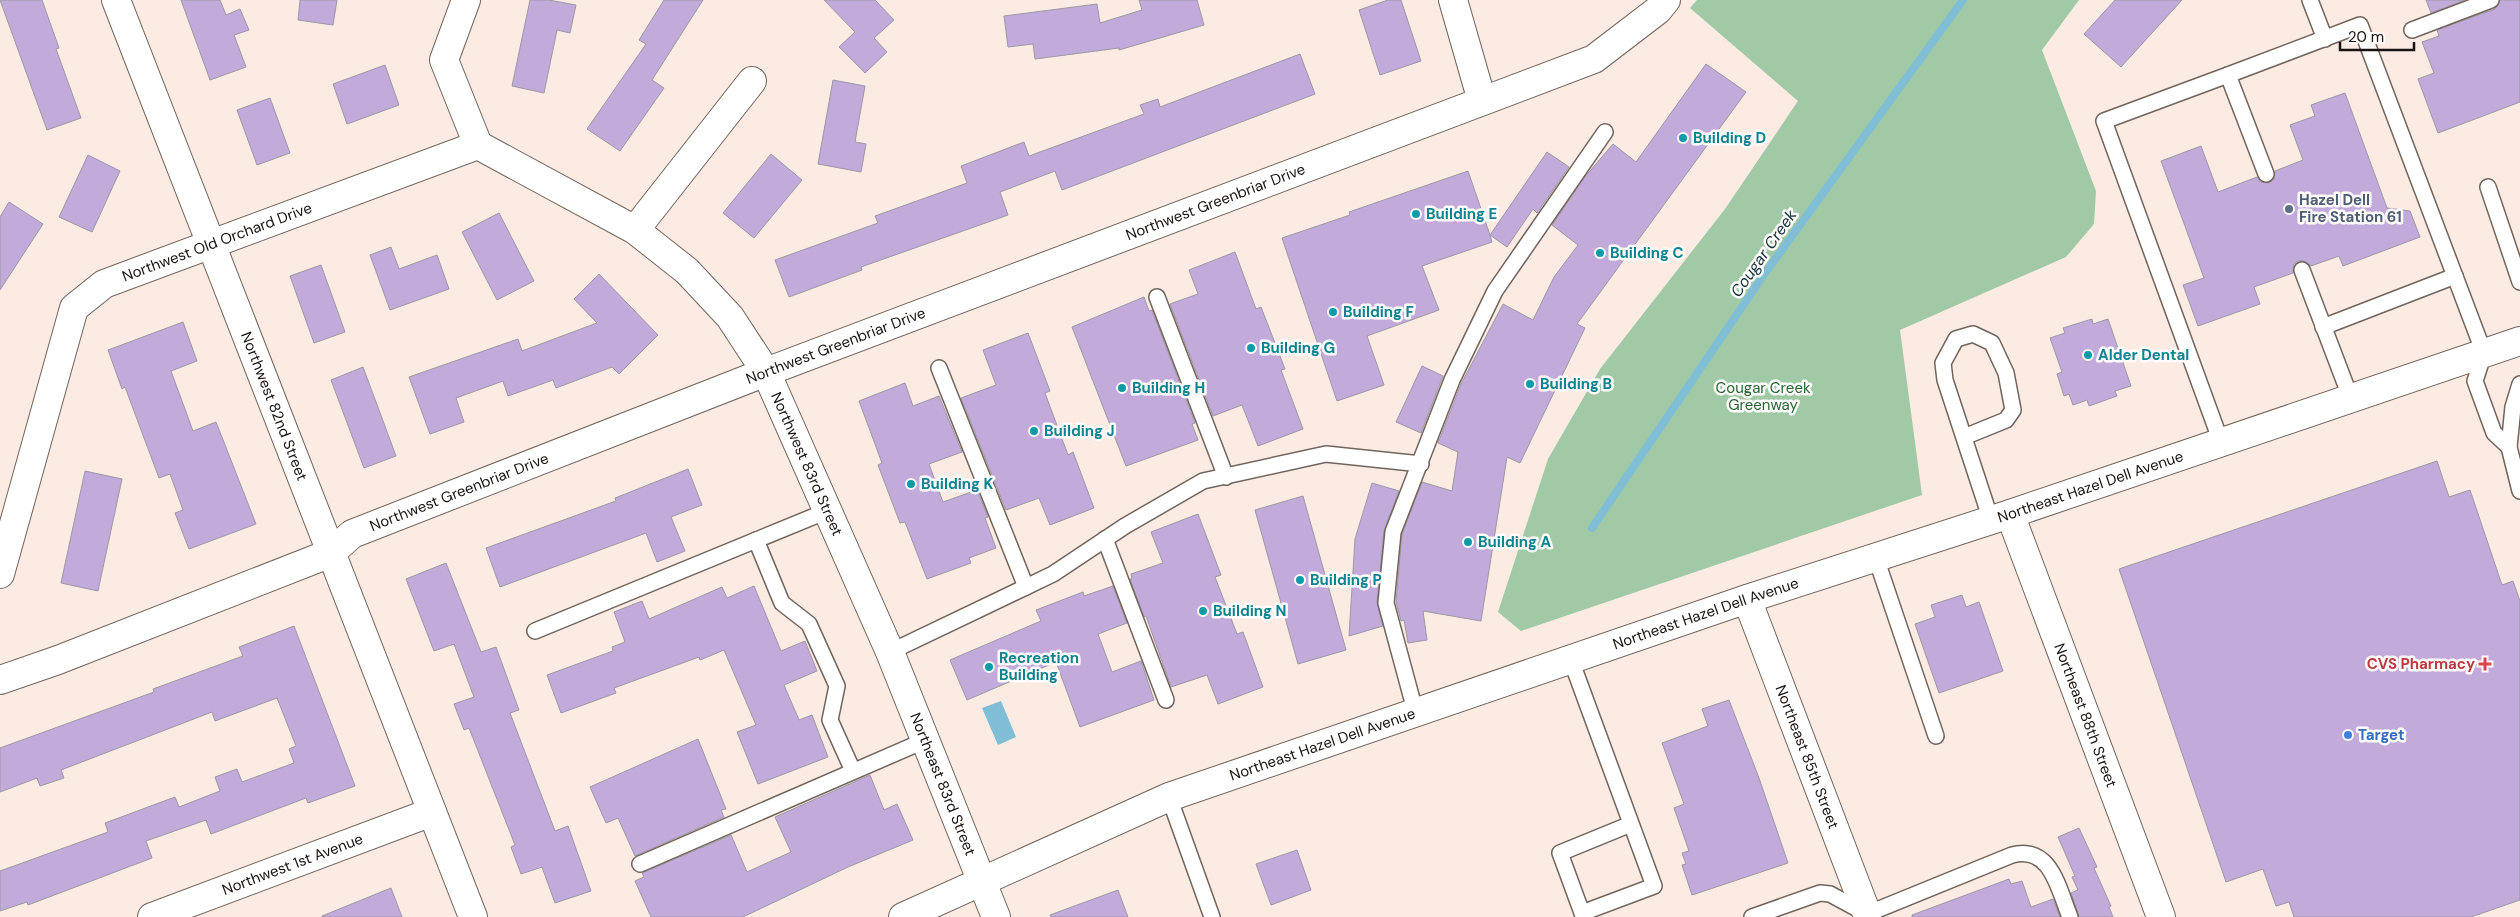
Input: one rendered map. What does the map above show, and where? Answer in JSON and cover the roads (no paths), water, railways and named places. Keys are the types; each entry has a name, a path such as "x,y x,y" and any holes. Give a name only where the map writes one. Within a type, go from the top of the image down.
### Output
{"street":[{"name":"Northwest 82nd Street","path":"116,0 473,917"},
{"path":"466,0 444,60 478,145"},
{"path":"1453,0 1482,101"},
{"name":"Northwest Greenbriar Drive","path":"0,680 58,660 331,553 352,534 766,372 1594,60 1658,10 1666,0"},
{"path":"635,230 752,81"},
{"name":"Northwest Old Orchard Drive","path":"0,574 74,308 104,284 478,145"},
{"name":"Northwest 83rd Street","path":"478,145 635,230 688,271 730,317 766,372 890,652"},
{"name":"Northeast Hazel Dell Avenue","path":"903,917 1169,797 1416,714 1747,599 2001,517 2520,341"},
{"name":"Northeast 88th Street","path":"2001,517 2161,917"},
{"name":"Northeast 85th Street","path":"1747,599 1867,914"},
{"name":"Northeast 83rd Street","path":"890,652 996,917"},
{"name":"Northwest 1st Avenue","path":"152,917 432,812"}],"lane":[{"path":"2310,0 2325,38"},
{"path":"2412,30 2491,0"},
{"path":"2222,442 2104,121 2360,26 2484,353 2475,382 2494,433 2508,448"},
{"path":"2228,75 2266,174"},
{"path":"1416,714 1386,603 1393,532 1452,380 1495,292 1605,132"},
{"path":"2488,187 2520,282"},
{"path":"2302,270 2351,399"},
{"path":"2324,327 2455,276"},
{"path":"1158,297 1226,477"},
{"path":"1964,438 2006,420 2013,410 2006,373 1992,343 1973,334 1956,339 1943,363 1945,380 1964,438 2001,517"},
{"path":"939,368 1026,587"},
{"path":"2520,384 2513,407 2508,448 2520,491"},
{"path":"890,652 1053,574 1105,540 1203,482 1326,454 1421,464"},
{"path":"535,631 827,510"},
{"path":"756,540 782,603 809,624 836,686 830,720 853,771"},
{"path":"1105,540 1166,700"},
{"path":"1876,558 1936,736"},
{"path":"1571,660 1654,886 1582,913 1560,853 1631,824"},
{"path":"640,864 926,740"},
{"path":"1169,797 1212,917"},
{"path":"1752,917 1820,893 1830,894 1867,914 2012,854 2024,852 2033,853 2044,861 2070,917"}],"water":[{"path":"1001,701 1016,737 998,745 982,708"}],"waterway":[{"name":"Cougar Creek","path":"1592,528 1763,276 1963,0"}],"place":[{"name":"Building D","path":"1683,138"},
{"name":"Hazel Dell Fire Station 61","path":"2289,209"},
{"name":"Building E","path":"1416,214"},
{"name":"Building C","path":"1600,253"},
{"name":"Building F","path":"1333,312"},
{"name":"Building G","path":"1251,348"},
{"name":"Alder Dental","path":"2088,355"},
{"name":"Building B","path":"1530,384"},
{"name":"Building H","path":"1122,388"},
{"name":"Building J","path":"1034,431"},
{"name":"Building K","path":"911,484"},
{"name":"Building A","path":"1468,542"},
{"name":"Building P","path":"1300,580"},
{"name":"Building N","path":"1203,611"},
{"name":"CVS Pharmacy","path":"2485,664"},
{"name":"Recreation Building","path":"989,667"},
{"name":"Target","path":"2348,735"}],"park label":[{"name":"Cougar Creek Greenway","path":"1763,396"}]}
